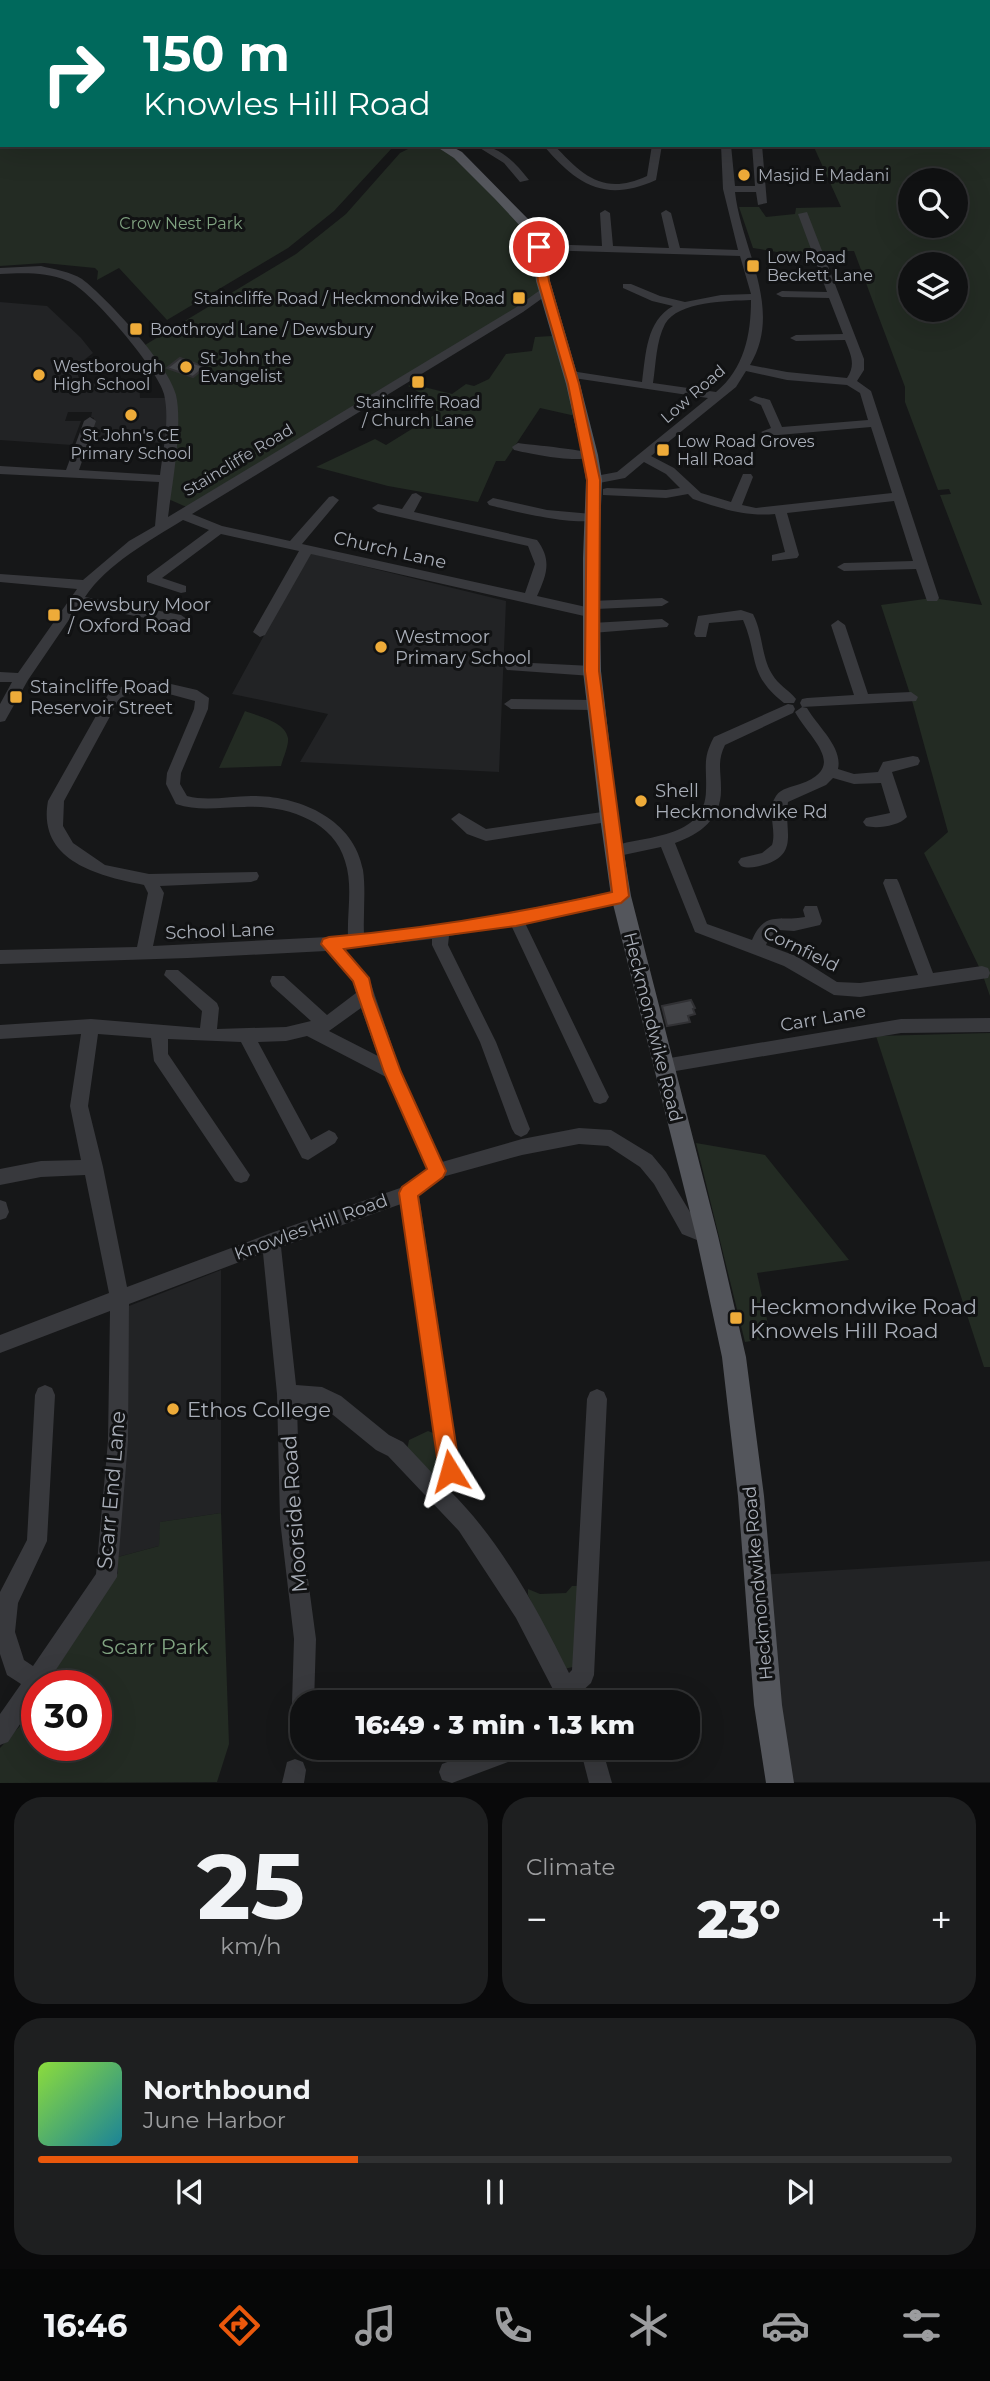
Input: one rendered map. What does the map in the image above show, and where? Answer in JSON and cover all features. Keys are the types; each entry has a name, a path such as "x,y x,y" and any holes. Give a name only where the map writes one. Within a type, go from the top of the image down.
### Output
{"main road":[{"name":"Heckmondwike Road","path":"444,147 458,155 499,196 527,226 539,247 547,290 600,486 592,518 592,671 609,817 621,896 707,1236 734,1357 754,1523 768,1705 780,1783"}],"street":[{"path":"484,147 508,161 524,180"},
{"path":"550,147 583,180 605,188 620,188 638,186 652,178 657,147"},
{"name":"Low Road","path":"600,486 621,475 719,396 732,385 745,367 755,339 757,297 732,210 726,147"},
{"path":"757,147 762,203"},
{"path":"728,189 761,189"},
{"path":"666,213 675,251"},
{"path":"604,214 608,249"},
{"path":"803,214 858,359 858,370 850,382"},
{"path":"539,247 746,253"},
{"path":"0,271 41,269 76,280 113,314 166,380 172,398 166,498 161,526"},
{"path":"627,286 656,299 687,306"},
{"name":"Staincliffe Road","path":"0,717 22,678 86,585 134,544 519,310 547,290"},
{"path":"782,294 832,295"},
{"path":"662,320 687,306 732,297 757,297"},
{"path":"647,384 662,320 662,308 656,299"},
{"path":"796,338 848,337"},
{"path":"745,367 787,376 850,382 869,397 874,423 932,598"},
{"path":"571,375 719,396"},
{"path":"755,400 766,404 773,428 874,423"},
{"path":"71,474 90,421"},
{"path":"518,447 590,455"},
{"path":"642,457 670,471 697,496 755,512 900,496"},
{"path":"0,470 167,479"},
{"path":"735,508 747,477"},
{"path":"600,486 666,495 689,490"},
{"path":"405,514 416,497"},
{"name":"Church Lane","path":"166,498 219,529 529,599 592,616"},
{"path":"293,546 333,500"},
{"path":"494,502 547,514 592,518"},
{"path":"377,508 532,543 541,552 542,565 529,599"},
{"path":"777,558 792,555 780,510"},
{"path":"181,589 152,579 219,529"},
{"path":"260,632 307,549"},
{"path":"844,567 922,565"},
{"path":"0,578 86,585"},
{"path":"76,600 181,620"},
{"path":"592,616 662,602"},
{"path":"701,634 703,619 741,615 748,617 755,635 762,671 770,684 797,706 831,753 830,772 825,779 779,801 783,823 778,849 768,857 746,862"},
{"path":"592,616 662,624"},
{"path":"838,625 863,700"},
{"path":"512,667 592,671"},
{"path":"0,677 22,678"},
{"path":"251,876 149,880 112,873 82,859 63,845 51,814 115,695 127,687 138,685 163,687 201,698 201,709 174,773 173,783 181,800 196,806 243,801 269,802 300,808 329,824 344,841 353,862 356,942"},
{"path":"614,851 666,839 700,826 707,820 714,806 714,788 709,767 719,741 756,727 797,706 911,697"},
{"path":"512,704 595,705"},
{"path":"871,822 899,817 886,777 888,766 914,761"},
{"path":"830,772 854,779 886,777"},
{"path":"459,819 472,831 486,835 609,817"},
{"name":"Cornfield","path":"666,839 701,928 790,961 834,988 860,990 982,974"},
{"path":"144,952 156,893 149,880"},
{"path":"891,883 928,981"},
{"name":"School Lane","path":"0,957 220,951 356,942 516,920 621,896"},
{"path":"757,948 764,934 775,923 794,925 814,921 810,910"},
{"path":"516,920 600,1097"},
{"path":"441,930 440,945 488,1042 521,1129"},
{"path":"329,944 361,978 392,1072 437,1171"},
{"path":"173,975 211,1008 208,1035"},
{"path":"278,981 319,1027 392,1072"},
{"path":"0,1032 91,1026 159,1033 247,1037 319,1027 365,996"},
{"name":"Scarr End Lane","path":"44,1670 106,1577 118,1441 120,1299 79,1105 91,1026"},
{"name":"Carr Lane","path":"664,1066 901,1026 990,1026"},
{"path":"159,1033 160,1056 241,1175"},
{"path":"247,1037 308,1152 330,1138"},
{"name":"Knowles Hill Road","path":"0,1344 271,1241 409,1193 437,1171 522,1147 579,1136 611,1138 646,1161 660,1178 690,1228 707,1236"},
{"path":"0,1178 41,1169 94,1167"},
{"path":"409,1193 450,1471 437,1491"},
{"name":"Moorside Road","path":"271,1241 287,1394 290,1520 305,1639 303,1690"},
{"path":"287,1394 323,1397 383,1443 400,1451 407,1465 437,1491 466,1523 510,1587 566,1690"},
{"path":"21,1671 15,1667 4,1632 7,1601 37,1542 44,1395"},
{"path":"574,1690 583,1675 597,1399"},
{"name":"Scarr End Lane","path":"0,1734 21,1704"},
{"path":"450,1772 483,1760"},
{"path":"594,1760 601,1783"}],"shaded area":[{"name":"Westborough High School","path":"0,302 47,306 81,338 93,353 75,367 81,384 139,381 140,398 171,398 170,443 86,440 94,418 91,417 92,412 68,412 65,421 81,421 72,445 0,440"},
{"name":"Westmoor Primary School","path":"309,553 506,601 499,772 300,762 328,714 232,694"},
{"name":"Ethos College","path":"221,1270 221,1513 161,1522 159,1546 118,1557 129,1306"},
{"path":"990,1561 990,1782 780,1782 759,1575"}],"green space":[{"name":"Crow Nest Park","path":"0,147 394,147 334,211 288,248 167,320 119,268 97,280 98,271 95,268 44,263 0,266"},
{"path":"412,147 440,147 458,155 527,226 547,290 519,310 379,390 191,509 166,498 171,397 140,348 296,254 346,214 400,153"},
{"path":"814,147 990,147 990,996 982,973 924,853 948,832 911,697 881,605 932,598 982,605 940,495 951,494 949,489 938,490 905,402 905,387 854,251 815,251 818,259 753,248 739,207 759,207 766,217 795,214 796,208 841,207"},
{"path":"552,336 580,417 540,408 505,461 496,461 478,502 388,486 316,467 375,439 386,445 436,414 436,402 408,386 412,384 452,394 466,384 474,386 489,379 506,354 532,351 535,337"},
{"path":"245,711 276,723 286,732 288,744 281,766 219,768"},
{"path":"990,1033 990,1367 984,1367 876,1036"},
{"path":"696,1143 765,1155 849,1260 757,1273 771,1338 745,1342"},
{"path":"428,1431 433,1433 437,1466 440,1468 439,1474 435,1476 407,1450 409,1440"},
{"name":"Scarr Park","path":"221,1513 229,1744 217,1782 0,1783 0,1748 21,1724 21,1761 112,1761 112,1670 56,1670 118,1573 118,1557 159,1546 160,1522"},
{"path":"572,1586 578,1586 577,1666 564,1669 528,1595 528,1589 540,1594 566,1593"}],"building":[{"name":"St John the Evangelist","path":"180,358 205,367 193,377 167,368"},
{"path":"691,1000 695,1014 688,1016 690,1022 667,1026 662,1006"}],"place":[{"name":"Masjid E Madani","path":"744,175"},
{"name":"Low Road Beckett Lane","path":"753,266"},
{"name":"Staincliffe Road / Heckmondwike Road","path":"519,298"},
{"name":"Boothroyd Lane / Dewsbury","path":"136,329"},
{"name":"St John the Evangelist","path":"186,367"},
{"name":"Westborough High School","path":"39,375"},
{"name":"Staincliffe Road / Church Lane","path":"418,382"},
{"name":"St John's CE Primary School","path":"131,415"},
{"name":"Low Road Groves Hall Road","path":"663,450"},
{"name":"Dewsbury Moor / Oxford Road","path":"54,615"},
{"name":"Westmoor Primary School","path":"381,647"},
{"name":"Staincliffe Road Reservoir Street","path":"16,697"},
{"name":"Shell Heckmondwike Rd","path":"641,801"},
{"name":"Heckmondwike Road Knowels Hill Road","path":"736,1318"},
{"name":"Ethos College","path":"173,1409"}],"route":[{"path":"450,1471 409,1193 437,1171 392,1072 361,978 329,944 378,940 516,920 621,896 592,671 591,558 594,480 573,384 543,281 539,247"}]}
